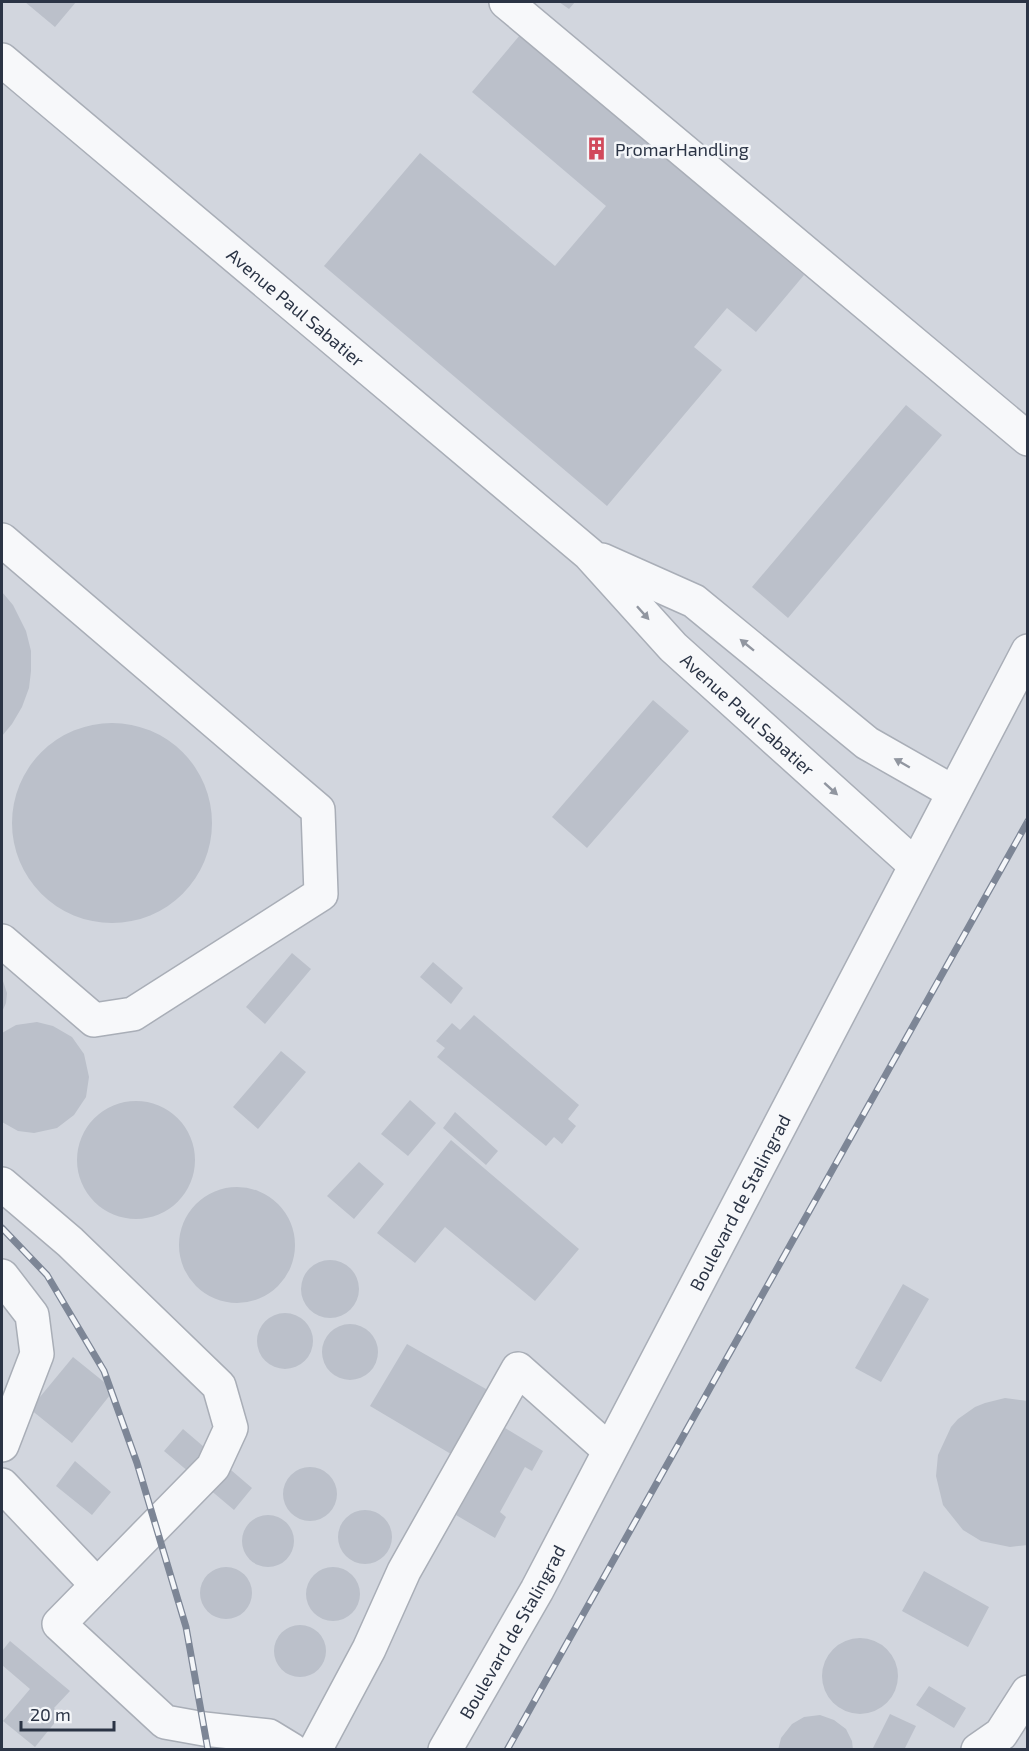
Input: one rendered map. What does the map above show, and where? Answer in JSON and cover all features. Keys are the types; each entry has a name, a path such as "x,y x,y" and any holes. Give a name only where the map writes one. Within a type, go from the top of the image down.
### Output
{"street":[{"path":"506,2 1028,439"},
{"name":"Avenue Paul Sabatier","path":"2,60 590,554 673,647 915,865"},
{"path":"2,540 318,810 321,894 133,1014 94,1020 2,941"},
{"name":"Avenue Paul Sabatier","path":"590,554 694,601 867,743 953,792"},
{"name":"Boulevard de Stalingrad","path":"445,1749 537,1590 1028,651"},
{"path":"2,1184 70,1242 219,1386 231,1428 213,1467 59,1624 165,1722 269,1736 292,1749"},
{"path":"2,1276 32,1315 37,1354 2,1445"},
{"path":"315,1749 369,1649 404,1571 518,1370 609,1450"},
{"path":"2,1485 97,1585"},
{"path":"978,1749 1000,1734 1028,1692"}],"shaded area":[{"path":"2,2 1027,2 1027,1749 2,1749"}],"building":[{"path":"25,2 76,2 55,27"},
{"path":"559,2 575,2 569,9"},
{"path":"520,35 804,275 756,332 727,308 694,347 722,370 607,506 324,266 420,153 555,266 606,206 472,92"},
{"path":"906,405 942,435 788,618 752,587"},
{"path":"2,592 13,605 26,631 31,651 31,671 29,688 22,707 2,736"},
{"path":"653,700 689,731 587,848 552,817"},
{"path":"112,723 141,727 168,740 183,752 195,767 208,794 212,823 208,852 195,879 183,894 168,906 141,919 112,923 83,919 56,906 41,894 29,879 16,852 12,823 16,794 29,767 41,752 56,740 83,727"},
{"path":"292,953 311,969 265,1024 246,1007"},
{"path":"433,962 463,988 451,1004 420,977"},
{"path":"2,978 7,993 2,1012"},
{"path":"474,1015 579,1105 568,1119 576,1126 562,1144 554,1137 546,1146 437,1057 445,1048 436,1041 452,1023 460,1030"},
{"path":"37,1022 53,1026 72,1037 84,1054 89,1077 86,1097 74,1115 57,1128 34,1133 18,1131 2,1122 2,1033 16,1025"},
{"path":"281,1051 306,1072 258,1129 233,1107"},
{"path":"410,1100 436,1123 408,1156 381,1134"},
{"path":"136,1101 159,1106 178,1118 190,1137 195,1160 190,1183 178,1202 159,1214 136,1219 113,1214 94,1202 82,1183 77,1160 82,1137 94,1118 113,1106"},
{"path":"455,1112 498,1151 486,1165 443,1128"},
{"path":"451,1140 579,1249 535,1301 445,1227 415,1263 377,1233"},
{"path":"359,1162 384,1184 354,1219 327,1196"},
{"path":"237,1187 259,1192 278,1204 290,1223 295,1245 290,1267 278,1286 259,1298 237,1303 215,1298 196,1286 184,1267 179,1245 184,1223 196,1204 215,1192"},
{"path":"324,1260 336,1260 351,1268 359,1283 359,1295 351,1310 336,1318 324,1318 309,1310 301,1295 301,1283 309,1268"},
{"path":"903,1284 929,1299 881,1382 855,1368"},
{"path":"285,1313 300,1318 308,1326 313,1341 308,1356 300,1364 285,1369 270,1364 262,1356 257,1341 262,1326 270,1318"},
{"path":"350,1324 361,1326 370,1332 376,1341 378,1352 376,1363 370,1372 361,1378 350,1380 339,1378 330,1372 324,1363 322,1352 324,1341 330,1332 339,1326"},
{"path":"407,1344 493,1393 456,1457 370,1406"},
{"path":"73,1357 114,1390 72,1443 30,1409"},
{"path":"1005,1398 1028,1401 1028,1545 1010,1547 981,1541 963,1530 943,1505 936,1476 938,1455 951,1427 958,1419 975,1407"},
{"path":"505,1428 543,1451 532,1471 525,1467 500,1512 506,1517 495,1538 456,1515"},
{"path":"183,1429 252,1488 234,1510 164,1451"},
{"path":"75,1461 111,1492 92,1515 56,1486"},
{"path":"305,1467 315,1467 325,1471 333,1479 337,1494 333,1509 325,1517 315,1521 305,1521 295,1517 287,1509 283,1499 283,1489 287,1479 295,1471"},
{"path":"360,1510 370,1510 380,1514 388,1522 392,1537 388,1552 380,1560 370,1564 360,1564 350,1560 342,1552 338,1542 338,1532 342,1522 350,1514"},
{"path":"263,1515 273,1515 287,1522 294,1541 287,1560 273,1567 263,1567 253,1563 246,1556 242,1546 242,1536 246,1526 253,1519"},
{"path":"221,1567 231,1567 240,1571 248,1579 252,1593 248,1607 240,1615 231,1619 221,1619 212,1615 204,1607 200,1598 200,1588 204,1579 212,1571"},
{"path":"333,1567 343,1569 352,1575 358,1584 360,1594 358,1604 352,1613 343,1619 333,1621 323,1619 314,1613 308,1604 306,1594 308,1584 314,1575 323,1569"},
{"path":"924,1571 989,1607 968,1647 902,1611"},
{"path":"295,1625 305,1625 319,1632 326,1651 319,1670 305,1677 295,1677 285,1673 278,1666 274,1656 274,1646 278,1636 285,1629"},
{"path":"860,1638 874,1641 887,1649 895,1662 898,1676 895,1690 887,1703 874,1711 860,1714 846,1711 833,1703 825,1690 822,1676 825,1662 833,1649 846,1641"},
{"path":"10,1641 70,1691 54,1708 61,1715 35,1747 3,1721 30,1689 2,1665 2,1651"},
{"path":"929,1686 966,1708 954,1728 916,1705"},
{"path":"890,1714 916,1726 904,1750 872,1750"},
{"path":"820,1715 834,1720 846,1729 852,1741 853,1750 778,1750 781,1738 792,1724 804,1717"}],"railway":[{"path":"507,1750 1028,821"},
{"path":"2,1228 47,1275 104,1371 137,1463 186,1627 208,1750"}],"place":[{"name":"PromarHandling","path":"597,149"}]}
